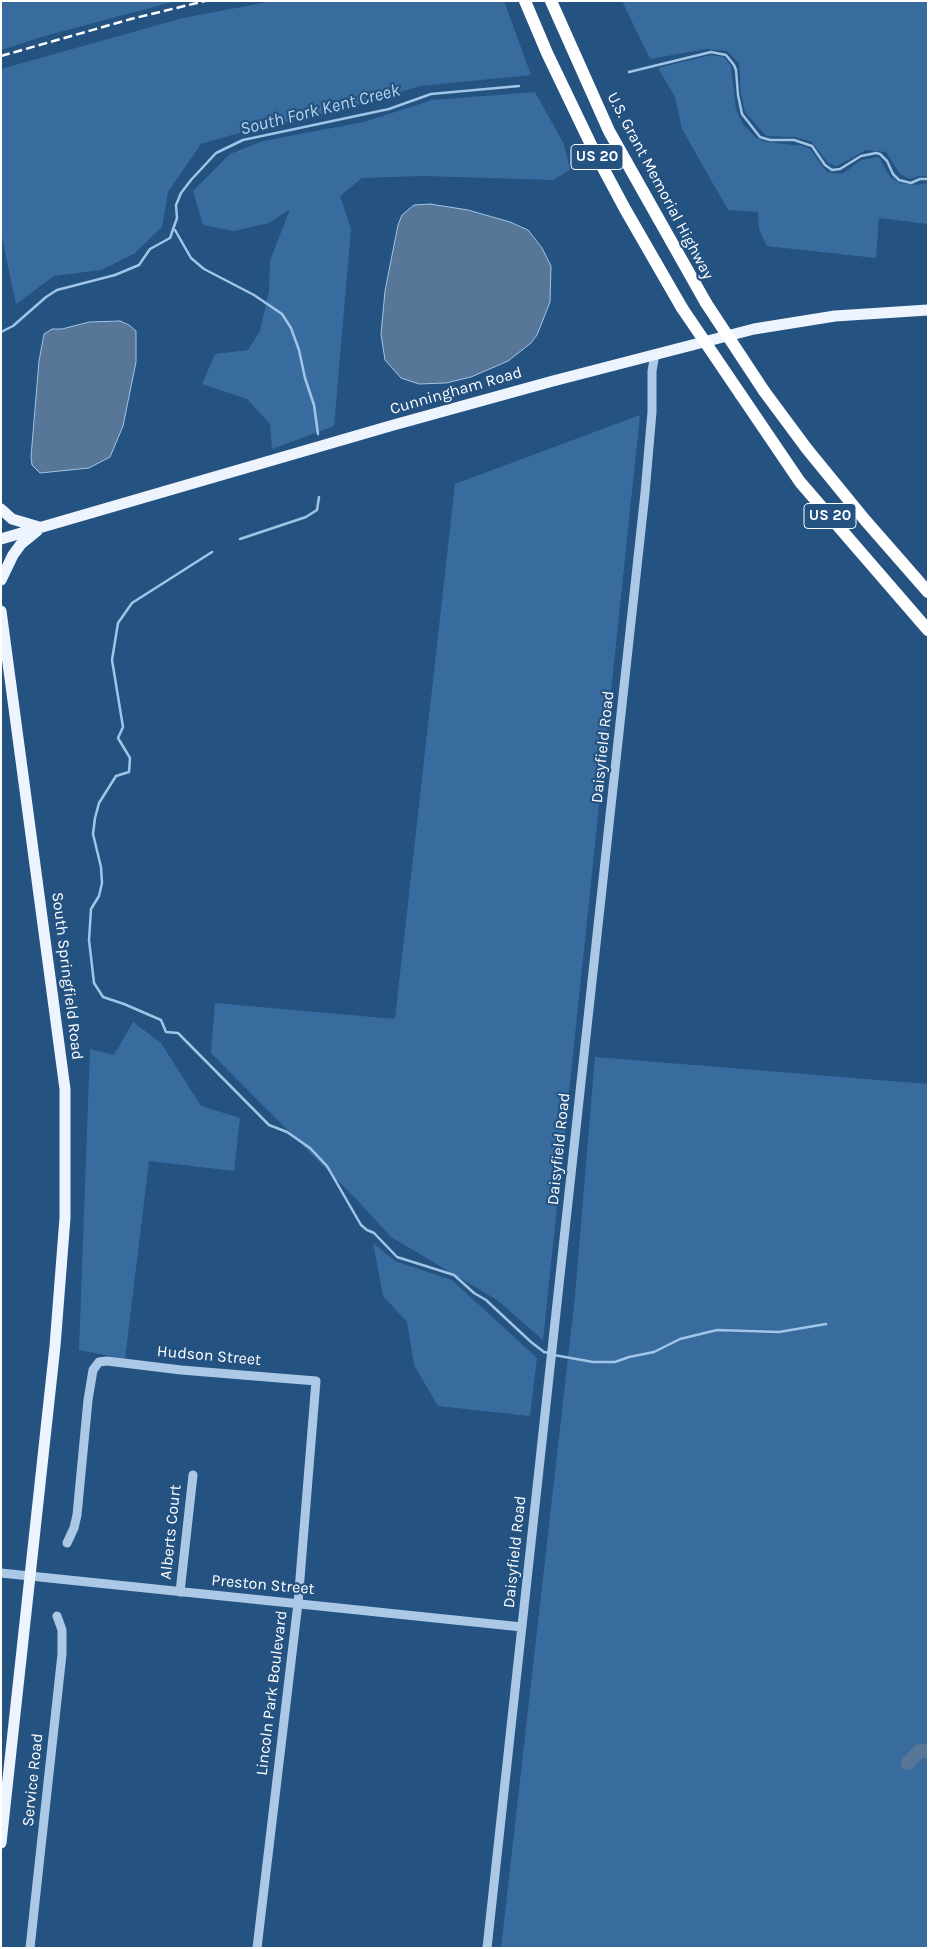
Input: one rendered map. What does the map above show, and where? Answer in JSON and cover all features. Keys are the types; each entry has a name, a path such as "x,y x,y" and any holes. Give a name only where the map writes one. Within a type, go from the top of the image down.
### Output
{"highway":[{"name":"US 20","path":"525,1 547,53 594,151 682,308 800,482 928,630"},
{"name":"U.S. Grant Memorial Highway","path":"551,1 609,131 706,303 764,391 807,449 928,592"}],"main road":[{"name":"Cunningham Road","path":"1,539 390,426 754,329 835,316 928,310"},
{"path":"1,509 12,519 40,528"},
{"path":"1,580 13,555 21,544 40,528"},
{"name":"South Springfield Road","path":"1,611 65,1089 65,1218 55,1346 1,1843"}],"street":[{"name":"Daisyfield Road","path":"487,1948 644,503 652,412 652,371 655,354"},
{"name":"Hudson Street","path":"67,1543 74,1528 77,1515 88,1400 93,1370 99,1362 107,1361 181,1370 316,1381"},
{"name":"Lincoln Park Boulevard","path":"257,1948 298,1602 316,1381"},
{"name":"Alberts Court","path":"180,1592 193,1475"},
{"name":"Preston Street","path":"1,1573 180,1592 298,1602 522,1627"},
{"name":"Service Road","path":"30,1948 62,1654 62,1630 57,1616"}],"shaded area":[{"path":"1,1 176,1 45,36 1,50"},
{"path":"273,1 504,1 531,75 420,86 348,108 201,144 168,192 162,227 135,253 101,270 54,276 16,304 1,233 1,69 183,18"},
{"path":"622,1 928,1 928,176 910,179 900,174 886,152 866,150 837,166 828,163 812,142 795,137 766,136 745,112 741,93 739,63 727,51 707,49 650,59"},
{"path":"711,55 724,57 731,66 736,110 743,124 756,138 767,142 803,146 810,149 827,172 832,173 842,174 861,160 879,157 890,177 900,183 915,185 928,183 928,224 879,218 876,258 767,246 759,229 758,212 728,210 682,129 675,97 658,68"},
{"path":"535,92 564,144 570,170 553,180 423,176 362,178 340,196 351,229 334,426 272,449 270,424 247,399 202,384 215,354 248,350 260,331 269,291 270,261 290,209 269,223 234,231 203,225 193,191 230,154 263,141 364,122 432,100"},
{"path":"430,204 468,210 510,222 528,230 542,248 551,266 550,302 537,335 531,343 508,361 471,377 446,383 419,384 401,378 385,360 381,334 385,291 398,225 402,215 414,205"},
{"path":"120,321 136,331 136,362 123,426 110,457 89,468 40,473 32,465 31,457 39,361 44,334 52,329 62,329 89,322"},
{"path":"640,415 543,1340 497,1300 391,1237 359,1202 211,1053 215,1003 395,1019 455,484"},
{"path":"133,1022 161,1043 201,1106 240,1118 234,1171 149,1161 125,1359 79,1350 90,1049 114,1055"},
{"path":"595,1057 928,1084 928,1948 501,1948 575,1296"},
{"path":"373,1243 395,1261 452,1280 537,1358 530,1416 438,1406 414,1365 407,1322 383,1296"}],"waterway":[{"name":"South Fork Kent Creek","path":"629,72 711,52 726,55 736,70 742,114 760,137 770,140 794,140 812,146 825,165 832,170 840,169 861,156 876,153 880,154 887,161 893,174 899,180 911,183 920,179 928,179"},
{"name":"South Fork Kent Creek","path":"1,332 13,326 46,297 57,290 115,275 139,265 150,249 170,238 177,218 176,205 181,193 191,180 216,153 243,140 389,109 431,94 519,86"},
{"path":"175,230 191,258 204,269 254,295 282,314 291,328 299,350 305,378 314,405 318,434"},
{"path":"240,539 306,517 317,510 319,497"},
{"path":"212,552 132,603 118,623 112,660 123,727 118,738 130,758 129,772 116,776 99,803 95,818 93,834 101,867 102,883 99,896 91,909 89,940 94,983 103,997 161,1020 166,1032 178,1033 269,1125 287,1132 310,1148 327,1166 361,1225 374,1233 397,1257 454,1275 474,1293 486,1300 531,1342 544,1352 549,1353"},
{"path":"554,1355 593,1362 615,1362 654,1352 680,1339 717,1330 779,1332 826,1324"},
{"path":"908,1763 919,1751 928,1751"}],"railway":[{"path":"1,56 131,19 205,1"}]}
